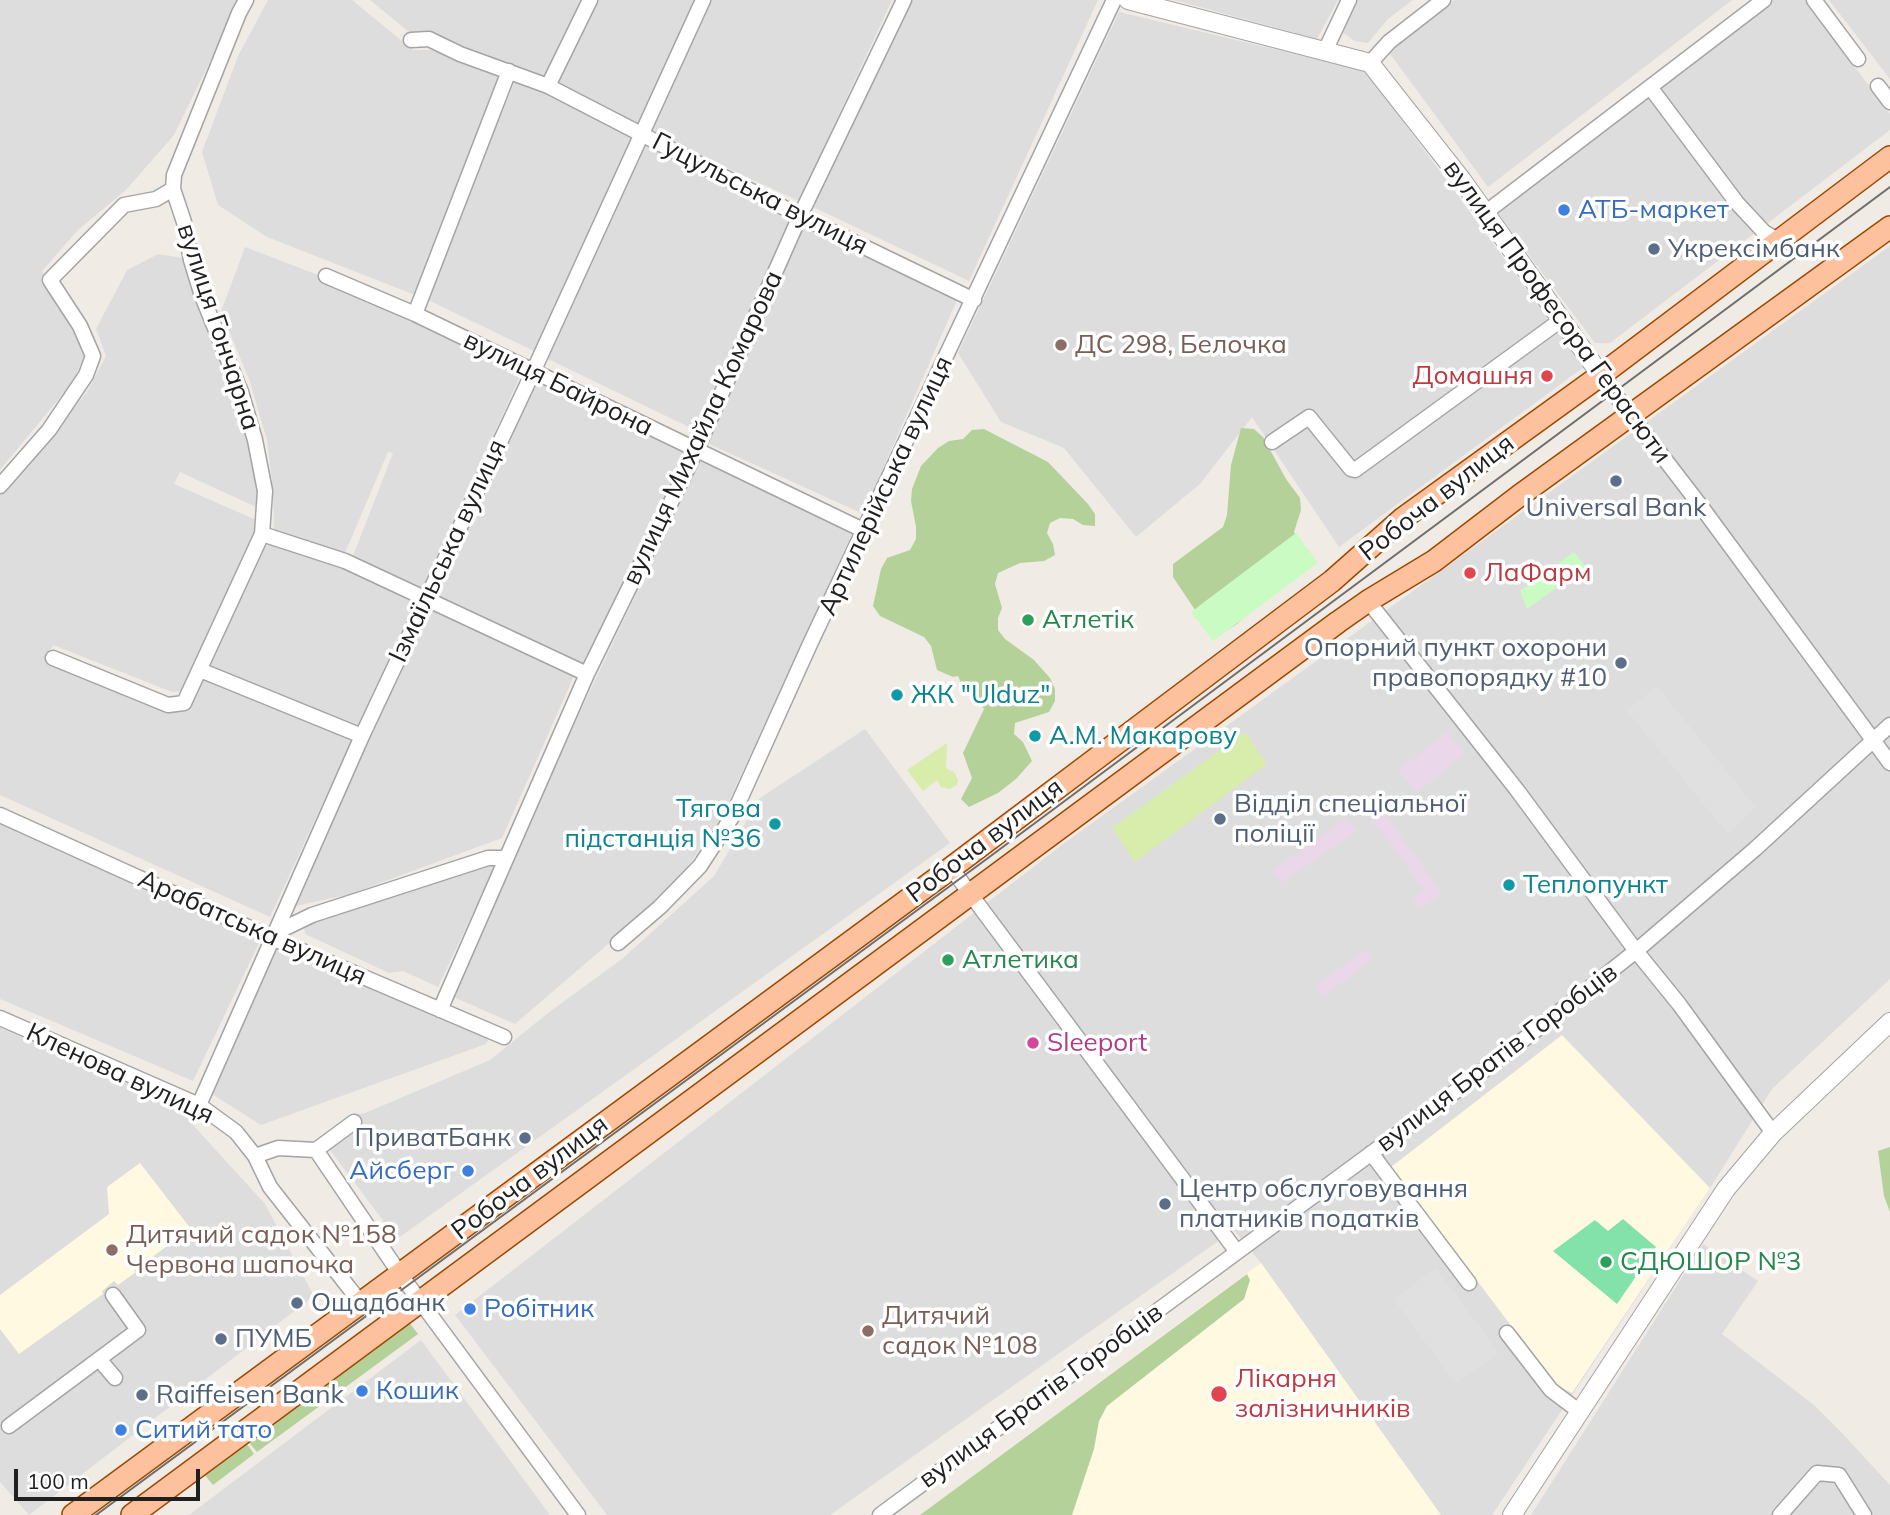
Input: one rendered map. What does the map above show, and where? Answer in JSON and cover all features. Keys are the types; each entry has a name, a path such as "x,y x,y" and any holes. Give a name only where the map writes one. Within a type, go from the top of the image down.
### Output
{"main road":[{"name":"Робоча вулиця","path":"73,1515 951,868 1332,580 1402,519 1606,382 1779,241 1890,157"},
{"name":"Робоча вулиця","path":"132,1515 1368,601 1434,561 1519,496 1890,227"}],"street":[{"path":"173,189 174,176 246,0"},
{"path":"548,86 590,0"},
{"name":"Ізмаїльська вулиця","path":"199,1105 362,736 533,372 703,0"},
{"name":"вулиця Михайла Комарова","path":"440,1010 587,674 696,452 800,216 904,0"},
{"name":"Артилерійська вулиця","path":"618,943 660,907 699,866 732,817 810,645 1114,0"},
{"path":"1128,0 1370,63 1388,42 1443,0"},
{"path":"1325,51 1349,0"},
{"path":"1485,213 1764,0"},
{"path":"1814,0 1858,60"},
{"name":"Гуцульська вулиця","path":"411,40 429,39 460,54 548,86 800,216 974,300"},
{"name":"вулиця Професора Герасюти","path":"1370,63 1462,180 1631,417 1703,509 1890,763"},
{"path":"415,314 509,71"},
{"path":"1878,86 1890,102"},
{"path":"1650,87 1737,203 1764,232 1779,241"},
{"name":"вулиця Гончарна","path":"0,486 49,430 86,375 93,356 80,326 50,280 124,205 156,198 173,189 202,296 241,392 255,440 265,491 262,534 184,703 168,705 53,658"},
{"name":"вулиця Байрона","path":"326,276 415,314 696,452 865,531"},
{"path":"1272,442 1309,417 1351,469 1355,470 1561,320"},
{"path":"262,534 345,561 587,674"},
{"path":"1368,601 1517,790 1773,1133"},
{"path":"200,670 362,736"},
{"name":"вулиця Братів Горобців","path":"880,1515 1479,1074 1636,951 1755,849 1890,725"},
{"name":"Арабатська вулиця","path":"0,815 504,1037"},
{"path":"274,936 312,915 488,858 506,859"},
{"path":"951,868 1237,1252"},
{"name":"Кленова вулиця","path":"0,1018 199,1105 236,1132 255,1156 270,1187 361,1303"},
{"path":"1512,1515 1721,1195 1773,1133 1890,1022"},
{"path":"255,1156 278,1148 316,1150 354,1122"},
{"path":"316,1150 400,1274 578,1515"},
{"path":"1371,1153 1469,1283"},
{"path":"9,1426 138,1331 113,1295"},
{"path":"1507,1333 1551,1390 1580,1412"},
{"path":"99,1359 115,1378"},
{"path":"1780,1515 1817,1474 1839,1475 1864,1515"}],"shaded area":[{"path":"0,0 240,0 174,135 126,190 78,230 42,271 87,350 72,383 0,470"},
{"path":"268,0 352,0 413,50 438,50 503,74 415,295 267,237 218,205 202,152 238,56"},
{"path":"370,0 583,0 547,77 414,36"},
{"path":"596,0 695,0 639,125 555,84"},
{"path":"706,0 892,0 799,201 648,132"},
{"path":"908,0 1098,0 969,281 811,206"},
{"path":"1174,0 1338,0 1317,39"},
{"path":"1356,0 1413,0 1388,19 1368,43 1355,41 1343,33"},
{"path":"1454,0 1732,0 1488,187 1388,51"},
{"path":"1768,0 1805,0 1890,114 1890,130 1610,343 1595,343 1495,210"},
{"path":"1829,0 1890,0 1890,79"},
{"path":"1119,12 1366,71 1584,367 1339,547 1252,417 1200,484 1136,537 1064,448 1001,422 958,353"},
{"path":"515,81 546,92 633,136 534,351 426,299"},
{"path":"645,143 795,211 695,430 546,358"},
{"path":"805,220 961,291 863,514 707,443"},
{"path":"1890,246 1890,979 1772,1089 1710,1188 1492,1515 1441,1515 1261,1263 1234,1230 830,1515 607,1515 455,1315 1059,847"},
{"path":"245,247 412,311 526,363 424,589 353,556 393,453 388,452 345,553 274,530 267,440 249,379 221,312"},
{"path":"158,254 182,258 214,330 239,391 260,493 256,507 180,472 174,484 254,519 255,534 183,691 172,692 53,645 49,654 188,707 205,679 353,738 270,917 0,795 0,492 87,392 106,356 96,329 127,270"},
{"path":"536,376 689,448 583,666 438,599 435,592"},
{"path":"702,455 855,528 723,814 691,862 657,902 515,1024 449,995 516,847"},
{"path":"270,543 344,565 416,602 359,730 210,667 262,549"},
{"path":"428,607 574,676 502,838 350,894 292,907"},
{"path":"1657,686 1756,807 1728,834 1626,710"},
{"path":"865,729 950,843 397,1239 326,1145 350,1116 365,1113 490,1060 622,959 714,876 760,798"},
{"path":"1448,732 1465,754 1417,792 1398,770"},
{"path":"1379,806 1442,893 1420,909 1413,900 1424,890 1368,813"},
{"path":"1347,818 1357,831 1281,883 1272,871"},
{"path":"0,819 261,939 193,1081 0,999"},
{"path":"497,862 438,987 403,971 389,973 305,934 302,916"},
{"path":"278,943 492,1034 486,1044 261,1125 204,1089"},
{"path":"1366,950 1372,960 1323,996 1315,986"},
{"path":"0,1028 173,1103 265,1204 314,1296 29,1515 0,1482"},
{"path":"1562,1035 1710,1188 1572,1393 1556,1385 1391,1167"},
{"name":"Дитячий садок №158 Червона шапочка","path":"140,1163 191,1229 134,1270 136,1272 118,1285 114,1281 102,1291 103,1294 19,1354 0,1329 0,1295 109,1214 107,1187"},
{"path":"1703,1244 1758,1281 1722,1334 1814,1405 1843,1434 1890,1485 1890,1515 1531,1515"},
{"name":"Лікарня залізничників","path":"1261,1263 1441,1515 920,1515"},
{"path":"1436,1268 1499,1353 1456,1384 1393,1299"},
{"path":"421,1340 550,1515 189,1515"}],"green space":[{"path":"1241,428 1254,429 1263,437 1286,479 1300,498 1301,510 1294,532 1299,543 1254,607 1237,624 1218,636 1201,619 1173,577 1173,564 1223,527 1227,515 1231,465"},
{"path":"984,429 1048,462 1088,504 1095,514 1095,526 1060,518 1050,523 1047,533 1055,555 1044,561 1020,563 998,573 995,584 1002,608 998,618 998,630 1005,639 1034,660 1050,678 1055,689 1055,701 1049,712 1015,723 1014,734 1023,742 1032,761 1016,779 998,793 969,807 961,799 972,778 963,753 984,709 958,676 953,677 937,670 931,646 924,637 880,616 873,606 881,569 887,558 910,550 916,539 911,501 912,489 921,466 938,448 949,441 963,439 972,430"},
{"path":"1296,533 1318,563 1213,641 1191,612"},
{"path":"1574,552 1586,567 1527,609 1520,591"},
{"path":"1245,732 1267,764 1135,862 1112,828"},
{"path":"947,743 946,768 954,772 957,785 950,789 941,787 937,780 923,791 907,770"},
{"path":"1890,1147 1890,1212 1884,1196 1878,1151"},
{"name":"СДЮШОР №3","path":"1623,1219 1656,1247 1617,1304 1553,1251 1595,1220 1608,1231"},
{"path":"1247,1274 1250,1280 1244,1299 1107,1406 1099,1421 1094,1449 1072,1515 920,1515"},
{"path":"408,1321 418,1334 257,1452 247,1440"},
{"path":"245,1441 254,1454 213,1485 203,1473"}],"tram line":[{"path":"96,1515 988,858 1890,187"}],"place":[{"name":"АТБ-маркет","path":"1564,210"},
{"name":"Укрексімбанк","path":"1654,249"},
{"name":"ДС 298, Белочка","path":"1061,345"},
{"name":"Домашня","path":"1547,376"},
{"name":"Universal Bank","path":"1616,481"},
{"name":"ЛаФарм","path":"1470,573"},
{"name":"Атлетік","path":"1028,620"},
{"name":"Опорний пункт охорони правопорядку #10","path":"1621,663"},
{"name":"ЖК \"Ulduz\"","path":"897,695"},
{"name":"А.М. Макарову","path":"1035,736"},
{"name":"Відділ спеціальної поліції","path":"1220,819"},
{"name":"Тягова пiдстанцiя №36","path":"775,824"},
{"name":"Теплопункт","path":"1509,885"},
{"name":"Атлетика","path":"948,960"},
{"name":"Sleeport","path":"1033,1043"},
{"name":"ПриватБанк","path":"525,1138"},
{"name":"Айсберг","path":"468,1171"},
{"name":"Центр обслуговування платників податків","path":"1165,1204"},
{"name":"Дитячий садок №158 Червона шапочка","path":"112,1250"},
{"name":"СДЮШОР №3","path":"1606,1262"},
{"name":"Ощадбанк","path":"297,1303"},
{"name":"Робітник","path":"470,1309"},
{"name":"Дитячий садок №108","path":"868,1331"},
{"name":"ПУМБ","path":"221,1339"},
{"name":"Кошик","path":"362,1391"},
{"name":"Лікарня залізничників","path":"1219,1394"},
{"name":"Raiffeisen Bank","path":"142,1395"},
{"name":"Ситий тато","path":"121,1430"}]}
